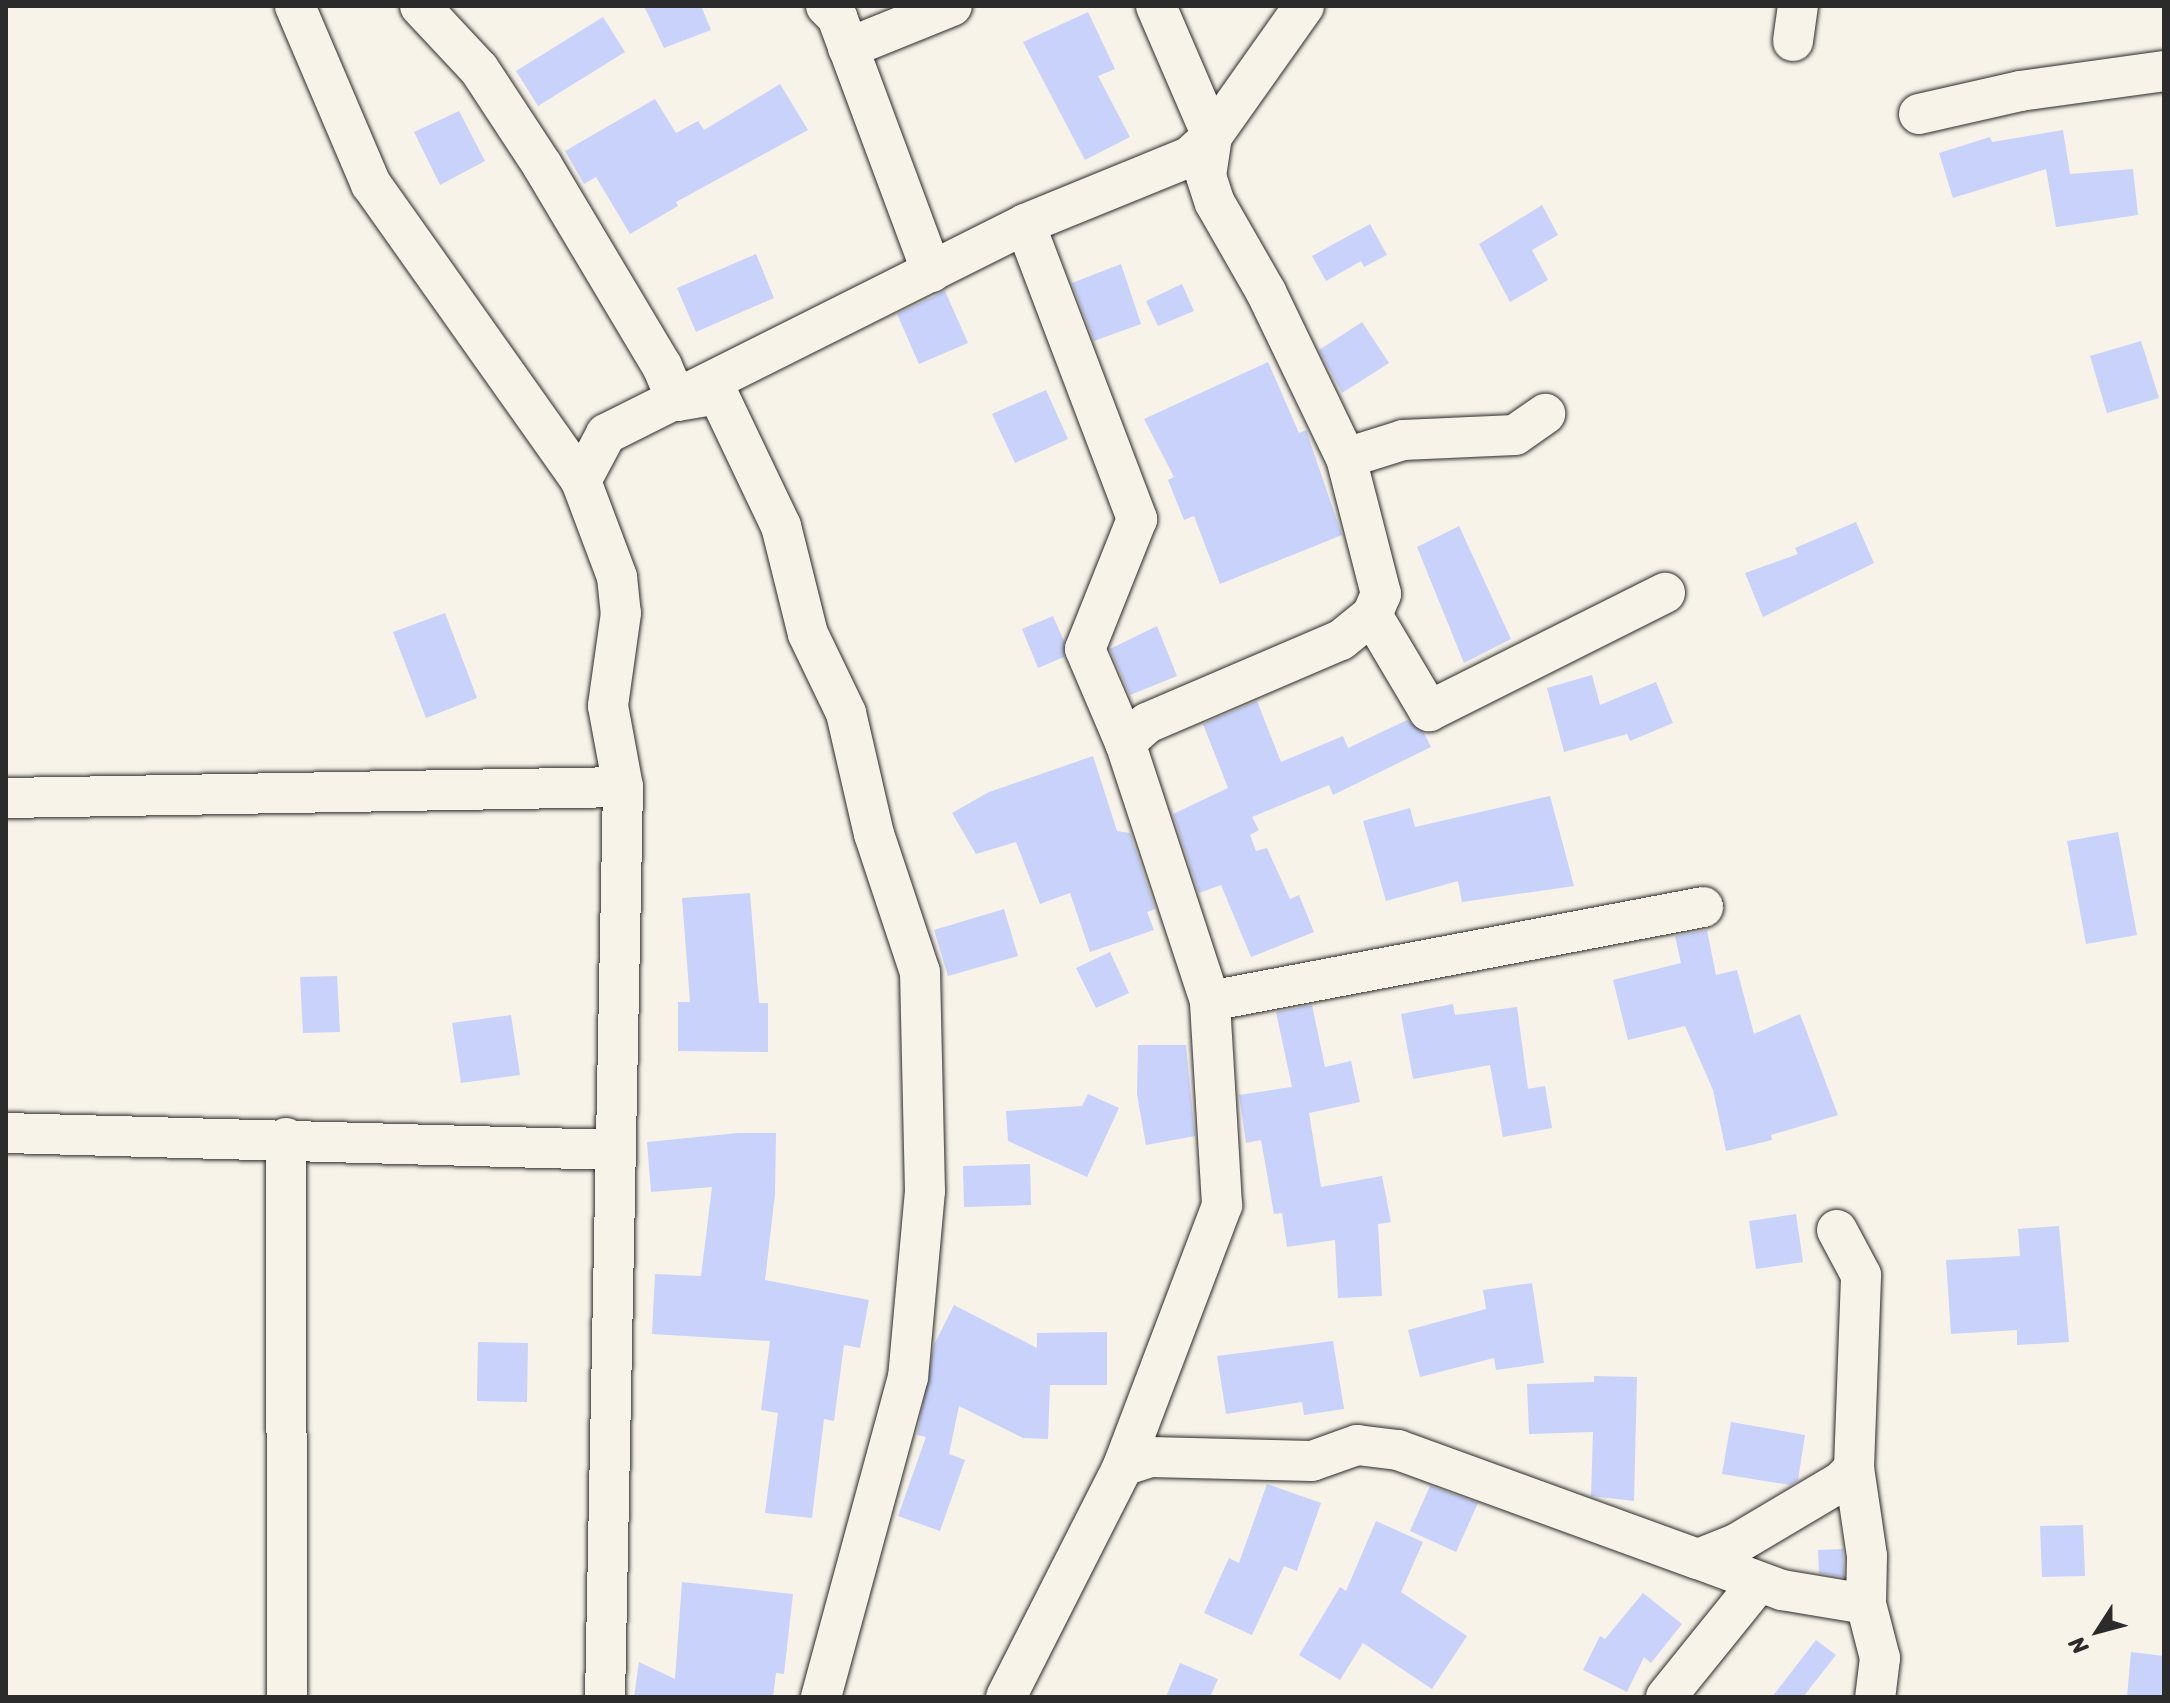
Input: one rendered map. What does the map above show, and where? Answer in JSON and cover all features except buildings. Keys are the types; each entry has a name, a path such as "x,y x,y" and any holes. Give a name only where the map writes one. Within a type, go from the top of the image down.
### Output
{"street":[{"path":"295,6 371,184 581,481 589,513 613,558 619,590 621,613 608,706 623,787 605,1697"},
{"path":"420,6 479,69 542,165 662,366 677,401"},
{"path":"826,6 837,17 932,272"},
{"path":"848,48 952,6"},
{"path":"1125,743 1147,723 1341,640 1372,615 1381,594 1346,458 1266,292 1215,203 1206,176 1212,136 1156,6"},
{"path":"581,481 606,434 1025,224 1189,157 1212,136 1304,6"},
{"path":"1919,114 2020,91 2164,71"},
{"path":"1006,1697 1123,1466 1222,1205 1210,1001 1125,743 1085,649 1137,519 1025,224"},
{"path":"677,401 718,394 781,526 808,634 846,713 874,834 920,972 925,1191 908,1377 821,1697"},
{"path":"1346,458 1403,440 1515,435 1545,414"},
{"path":"1372,615 1429,711 1665,593"},
{"path":"6,798 623,787"},
{"path":"1210,1001 1703,907"},
{"path":"6,1133 286,1138 616,1150"},
{"path":"286,1138 287,1697"},
{"path":"1837,1230 1861,1275 1854,1468 1867,1556 1866,1604 1880,1658 1875,1697"},
{"path":"1123,1466 1150,1457 1312,1461 1357,1445 1398,1450 1758,1583 1866,1604"},
{"path":"1698,1559 1736,1544 1842,1481 1854,1468"},
{"path":"1666,1697 1758,1583"}]}
